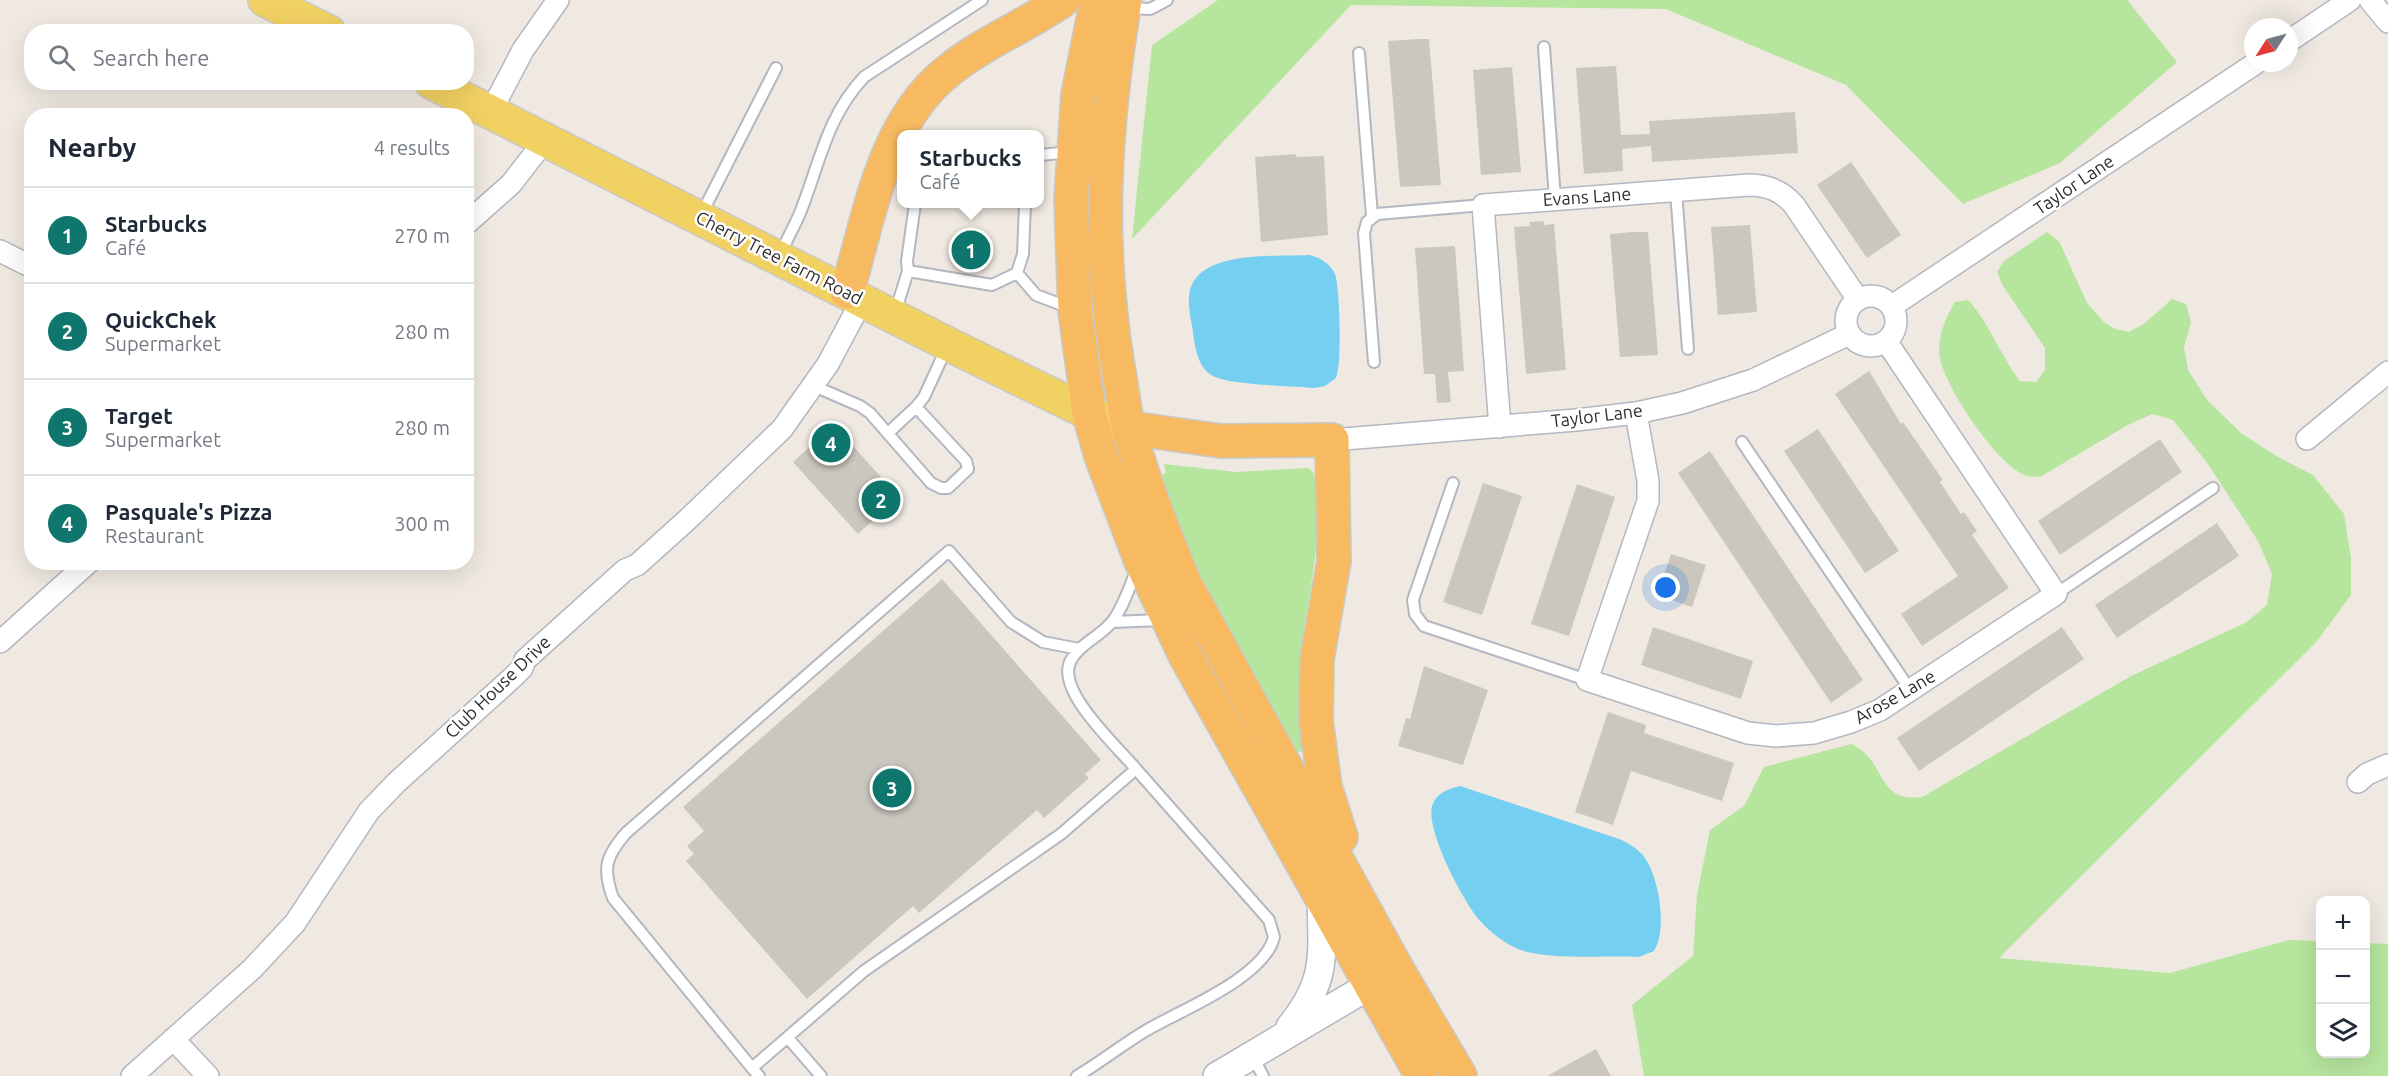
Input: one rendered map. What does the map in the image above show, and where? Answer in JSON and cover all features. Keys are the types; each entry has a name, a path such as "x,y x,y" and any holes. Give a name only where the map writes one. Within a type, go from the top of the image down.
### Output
{"highway":[{"path":"900,130 917,101 935,81 959,63 1063,0"},
{"path":"1115,3 1078,95 1071,199 1075,310 1089,413 1101,456 1141,561 1186,657 1321,899 1460,1076"},
{"path":"1115,3 1106,139 1104,217 1113,336 1129,428 1164,535 1185,584 1362,905"},
{"path":"855,296 892,144 897,135"},
{"path":"1129,428 1221,441 1332,440 1334,561 1317,659 1316,721 1325,787 1415,1072"}],"main road":[{"path":"265,0 312,24"},
{"name":"Cherry Tree Farm Road","path":"447,90 948,344 1089,413 1129,428"}],"street":[{"path":"490,111 523,50 558,0"},
{"path":"2298,35 2350,0"},
{"path":"2370,0 2388,22"},
{"name":"Taylor Lane","path":"1892,306 2244,71"},
{"path":"474,217 511,184 546,140"},
{"name":"Evans Lane","path":"1483,205 1758,185 1781,193 1794,205 1857,298"},
{"path":"1483,205 1500,427"},
{"path":"0,250 24,263"},
{"path":"1872,295 1880,297 1892,306 1897,321 1895,329 1886,341 1870,346 1862,345 1849,334 1845,318 1851,304 1857,298 1872,295"},
{"name":"Club House Drive","path":"132,1076 252,969 295,923 369,811 397,782 512,679 522,668 525,660 625,570 637,565 760,453 814,387 855,296"},
{"name":"Taylor Lane","path":"1332,440 1500,427 1636,413 1682,403 1753,380 1849,334"},
{"path":"1886,341 2056,594"},
{"path":"2307,439 2388,372"},
{"path":"1587,680 1648,501 1648,481 1636,413"},
{"path":"0,642 80,570"},
{"name":"Arose Lane","path":"1587,680 1748,733 1776,736 1802,734 1839,727 1867,716 1911,691 2056,594"},
{"path":"2358,782 2367,774 2388,765"},
{"path":"1217,1076 1258,1065 1309,1002 1320,977 1321,899"},
{"path":"1282,1037 1384,977"},
{"path":"173,1040 208,1076"}],"lane":[{"path":"778,258 800,213 831,122 849,93 864,76 965,4 982,0"},
{"path":"1115,3 1150,9 1167,0"},
{"path":"1544,47 1555,199"},
{"path":"1359,53 1372,216 1364,233 1374,362"},
{"path":"700,218 776,68"},
{"path":"1044,154 1074,152"},
{"path":"1676,191 1688,349"},
{"path":"1372,216 1483,205"},
{"path":"894,316 908,271 907,261 914,208"},
{"path":"908,271 992,285 1017,273 1023,254 1025,208"},
{"path":"1017,273 1036,295 1075,310"},
{"path":"888,433 924,397 948,344"},
{"path":"814,387 860,406 888,433 931,483 941,488 948,488 968,470 966,461 916,407"},
{"path":"1742,442 1911,691"},
{"path":"1452,483 1413,600 1418,621 1424,626 1587,680"},
{"path":"2056,594 2213,488"},
{"path":"1079,649 1043,642 1011,622 949,551 626,832 615,845 607,862 606,879 613,898 756,1072 788,1038 864,971 1062,834 1136,769"},
{"path":"1077,1076 1145,1032 1242,976 1263,958 1274,937 1269,920 1136,769 1079,702 1071,689 1068,668 1079,649 1112,622 1141,561"},
{"path":"1112,622 1168,619"},
{"path":"788,1038 821,1076"}],"green space":[{"path":"1218,0 2127,0 2177,62 2060,163 1963,204 1846,85 1666,9 1351,5 1132,239 1152,45"},
{"path":"2047,232 2059,241 2087,303 2104,322 2115,329 2129,332 2145,323 2172,299 2186,304 2191,323 2184,347 2188,370 2207,400 2241,433 2276,456 2313,475 2344,514 2351,558 2351,595 2317,641 1999,958 2170,973 2289,940 2316,941 2316,1058 2370,1058 2370,943 2388,944 2388,1076 1644,1076 1632,1005 1693,956 1697,895 1710,830 1744,806 1764,767 1851,744 1871,760 1882,779 1896,794 1922,797 2131,676 2247,622 2267,605 2272,574 2258,541 2208,464 2173,420 2152,414 2126,426 2040,477 2027,476 2015,470 1988,443 1944,372 1939,344 1948,314 1955,302 1968,300 1989,329 2020,381 2036,382 2045,370 2045,348 2003,286 1997,272 2004,261"},
{"path":"1164,464 1236,472 1308,468 1315,478 1318,524 1301,651 1300,714 1304,751 1297,752 1269,707 1197,573 1159,476 1166,473"}],"water":[{"path":"1309,255 1324,261 1335,274 1337,282 1340,326 1336,378 1325,386 1314,388 1232,381 1213,376 1208,372 1196,351 1189,310 1191,287 1199,275 1226,261 1261,256"},
{"path":"1460,786 1622,840 1640,852 1653,874 1660,901 1660,929 1654,951 1639,957 1542,955 1516,948 1489,930 1476,916 1462,894 1446,863 1434,831 1432,806 1436,798 1443,792"}],"building":[{"path":"1429,39 1441,185 1400,187 1388,41"},
{"path":"1616,66 1621,135 1650,134 1649,121 1795,112 1798,153 1652,162 1651,146 1622,149 1623,171 1584,174 1576,68"},
{"path":"1512,67 1521,172 1481,175 1473,70"},
{"path":"1296,154 1296,157 1324,156 1328,235 1261,242 1255,157"},
{"path":"1851,162 1901,235 1867,258 1817,185"},
{"path":"1544,221 1544,225 1554,224 1566,370 1526,374 1514,227 1530,226 1529,222"},
{"path":"1750,225 1757,312 1718,315 1711,227"},
{"path":"1648,232 1658,355 1620,357 1610,234"},
{"path":"1455,246 1464,371 1448,372 1451,402 1437,403 1435,374 1424,374 1415,248"},
{"path":"1869,371 1901,424 1903,422 1943,480 1940,482 1961,514 1964,512 1977,531 1972,535 2009,588 1922,646 1901,614 1958,576 1835,394"},
{"path":"834,425 899,497 858,534 793,462"},
{"path":"1818,429 1899,551 1865,573 1784,451"},
{"path":"2160,439 2182,472 2060,555 2038,521"},
{"path":"1710,451 1863,680 1831,703 1678,473"},
{"path":"1483,483 1522,496 1482,615 1443,602"},
{"path":"1577,484 1615,497 1569,636 1531,624"},
{"path":"2217,523 2239,556 2117,638 2095,605"},
{"path":"1671,554 1706,565 1692,607 1660,596 1663,589 1660,588"},
{"path":"942,579 1101,760 1085,774 1089,778 1044,818 1037,810 919,913 913,906 807,999 686,861 694,854 687,846 704,831 683,807"},
{"path":"1653,627 1753,661 1741,699 1641,665"},
{"path":"2062,627 2084,659 1919,771 1897,738"},
{"path":"1424,666 1488,690 1463,765 1398,746 1406,718 1410,719"},
{"path":"1608,712 1646,725 1644,733 1734,763 1722,801 1631,771 1613,825 1575,812"},
{"path":"1596,1049 1611,1076 1547,1076"}],"place":[{"name":"Starbucks","path":"971,250"},
{"name":"Pasquale's Pizza","path":"831,443"},
{"name":"QuickChek","path":"881,500"},
{"name":"Target","path":"892,788"}]}
